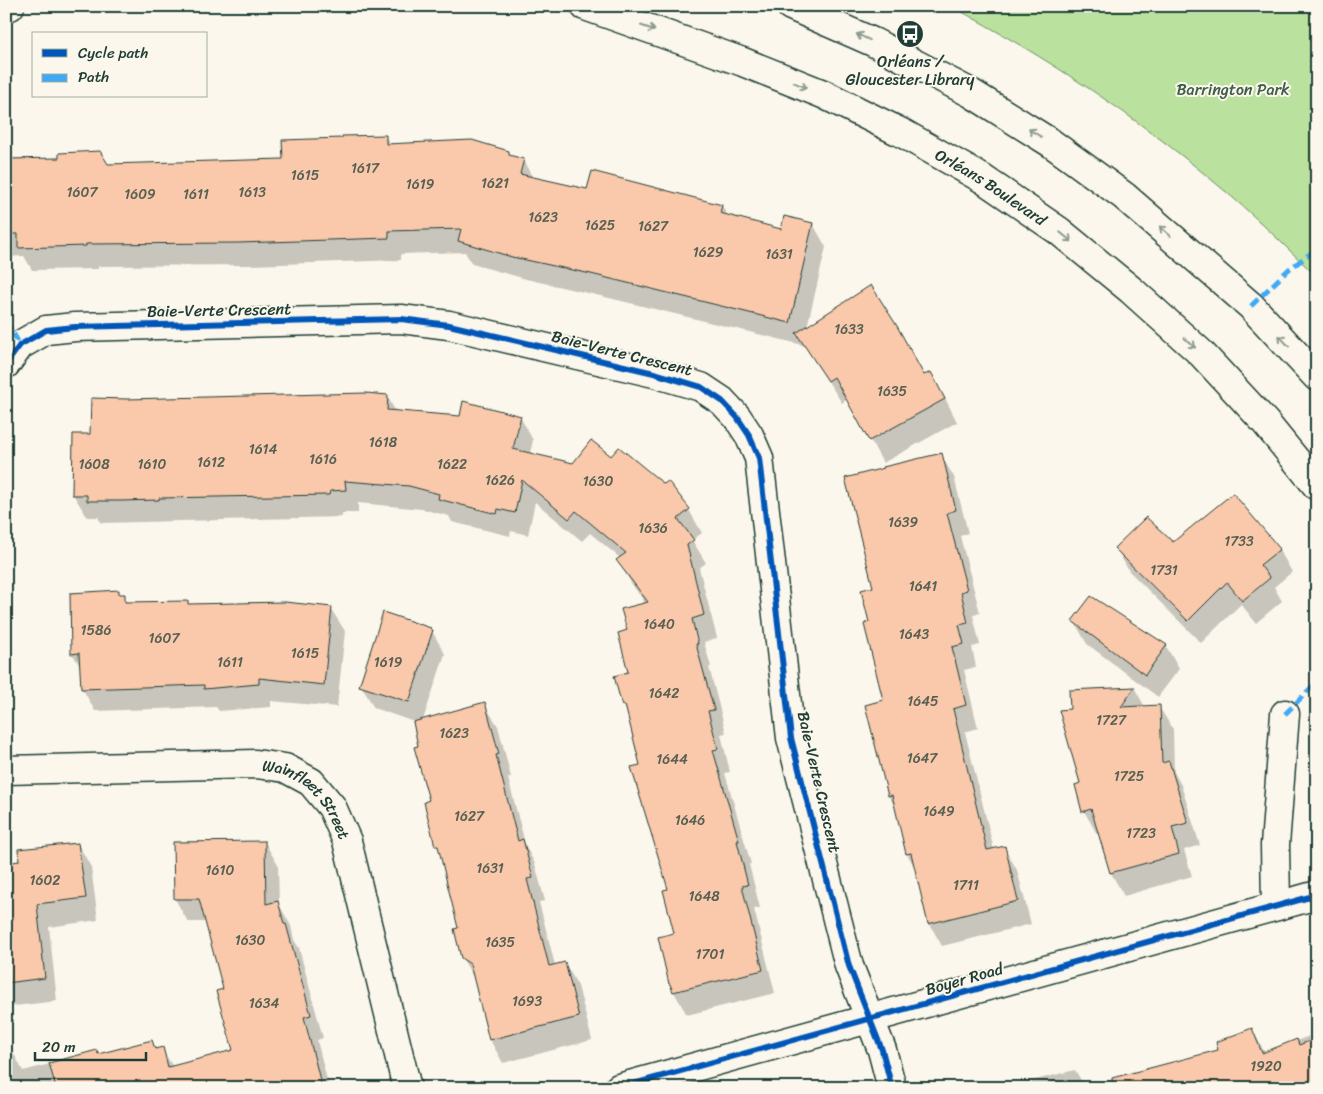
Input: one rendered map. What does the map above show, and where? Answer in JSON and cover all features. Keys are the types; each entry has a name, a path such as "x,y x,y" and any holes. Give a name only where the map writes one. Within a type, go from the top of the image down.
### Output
{"street":[{"name":"Orléans Boulevard","path":"585,6 743,62 823,94 904,134 983,179 1059,232 1131,290 1202,353 1265,422 1317,486"},
{"path":"791,6 873,42 971,93 1051,143 1124,196 1251,306 1317,377"},
{"name":"Baie-Verte Crescent","path":"6,364 20,345 46,330 75,327 401,319 449,325 654,373 701,387 722,401 737,417 749,435 759,458 791,738 849,966 882,1050 892,1088"},
{"path":"1276,906 1275,845 1285,714"},
{"name":"Wainfleet Street","path":"6,770 256,764 285,768 311,782 332,807 347,841 407,1088"},
{"name":"Boyer Road","path":"618,1088 1317,895"}],"green space":[{"name":"Barrington Park","path":"951,6 1317,6 1317,277 1269,230 1188,160 1090,89 1021,46"}],"building":[{"path":"386,135 386,144 472,140 509,151 509,155 524,159 520,174 587,189 592,171 722,205 720,213 781,229 784,216 813,223 790,323 591,274 512,257 458,241 461,229 389,231 389,238 239,243 86,244 86,246 18,248 18,234 6,234 6,159 59,158 59,153 100,151 108,164 283,159 282,140"},
{"path":"871,285 897,326 924,375 931,372 945,399 869,441 834,377 828,381 796,333"},
{"path":"366,393 388,395 387,410 460,416 463,401 521,416 513,449 573,463 591,440 611,456 619,447 664,484 668,481 690,509 678,519 694,540 687,545 704,615 692,619 698,644 696,644 714,710 708,711 718,749 713,750 739,841 737,841 748,885 742,886 763,970 673,992 669,984 658,937 674,933 663,890 668,889 631,767 640,765 625,705 622,706 614,676 628,672 618,633 627,630 621,609 648,602 616,560 626,553 576,511 569,519 522,480 515,513 498,509 497,514 438,499 439,494 409,486 345,481 346,490 330,491 329,495 87,501 87,495 72,495 73,434 90,434 91,398 127,399"},
{"path":"942,453 956,510 947,513 967,590 961,592 968,623 959,625 964,644 952,647 966,705 953,709 987,850 1005,846 1018,901 928,924 911,853 906,854 892,795 888,796 865,705 883,700 864,624 869,622 861,590 873,587 845,478"},
{"path":"1233,493 1280,549 1260,565 1270,578 1242,601 1227,582 1188,621 1114,548 1146,517 1173,542"},
{"path":"119,590 119,594 125,594 125,602 188,601 188,604 285,602 332,607 324,685 259,678 259,684 204,689 204,685 81,689 79,653 71,654 70,593"},
{"path":"1091,596 1167,645 1145,675 1072,621"},
{"path":"383,612 433,630 409,702 359,686"},
{"path":"1135,687 1121,707 1160,705 1162,763 1169,761 1188,823 1172,827 1179,854 1110,873 1091,809 1082,812 1075,785 1080,783 1059,710 1070,709 1069,690"},
{"path":"485,702 499,754 496,755 518,841 523,839 533,878 527,879 549,966 565,962 579,1017 489,1040 470,964 461,958 454,929 458,928 438,846 435,846 424,802 429,800 414,747 418,746 413,722"},
{"path":"265,841 266,904 278,901 284,924 286,924 311,1015 304,1017 322,1088 56,1088 49,1063 97,1050 98,1054 152,1040 155,1049 163,1047 168,1067 233,1050 216,991 223,989 199,899 174,899 173,842"},
{"path":"78,843 86,898 37,904 45,978 6,983 6,863 19,861 18,849"},
{"path":"1252,1028 1262,1053 1297,1039 1299,1045 1317,1038 1317,1088 1113,1088 1112,1078 1218,1050 1216,1042"}],"marked path":[{"path":"1251,306 1289,269 1317,249"},
{"path":"6,321 20,345"},
{"path":"1285,714 1317,682"}],"cycle path":[{"path":"6,364 20,345 46,330 75,327 401,319 449,325 654,373 701,387 722,401 737,417 749,435 759,458 791,738 849,966 882,1050 892,1088"},
{"path":"619,1088 1317,895"}],"place":[{"name":"Orléans / Gloucester Library","path":"910,34"}]}
